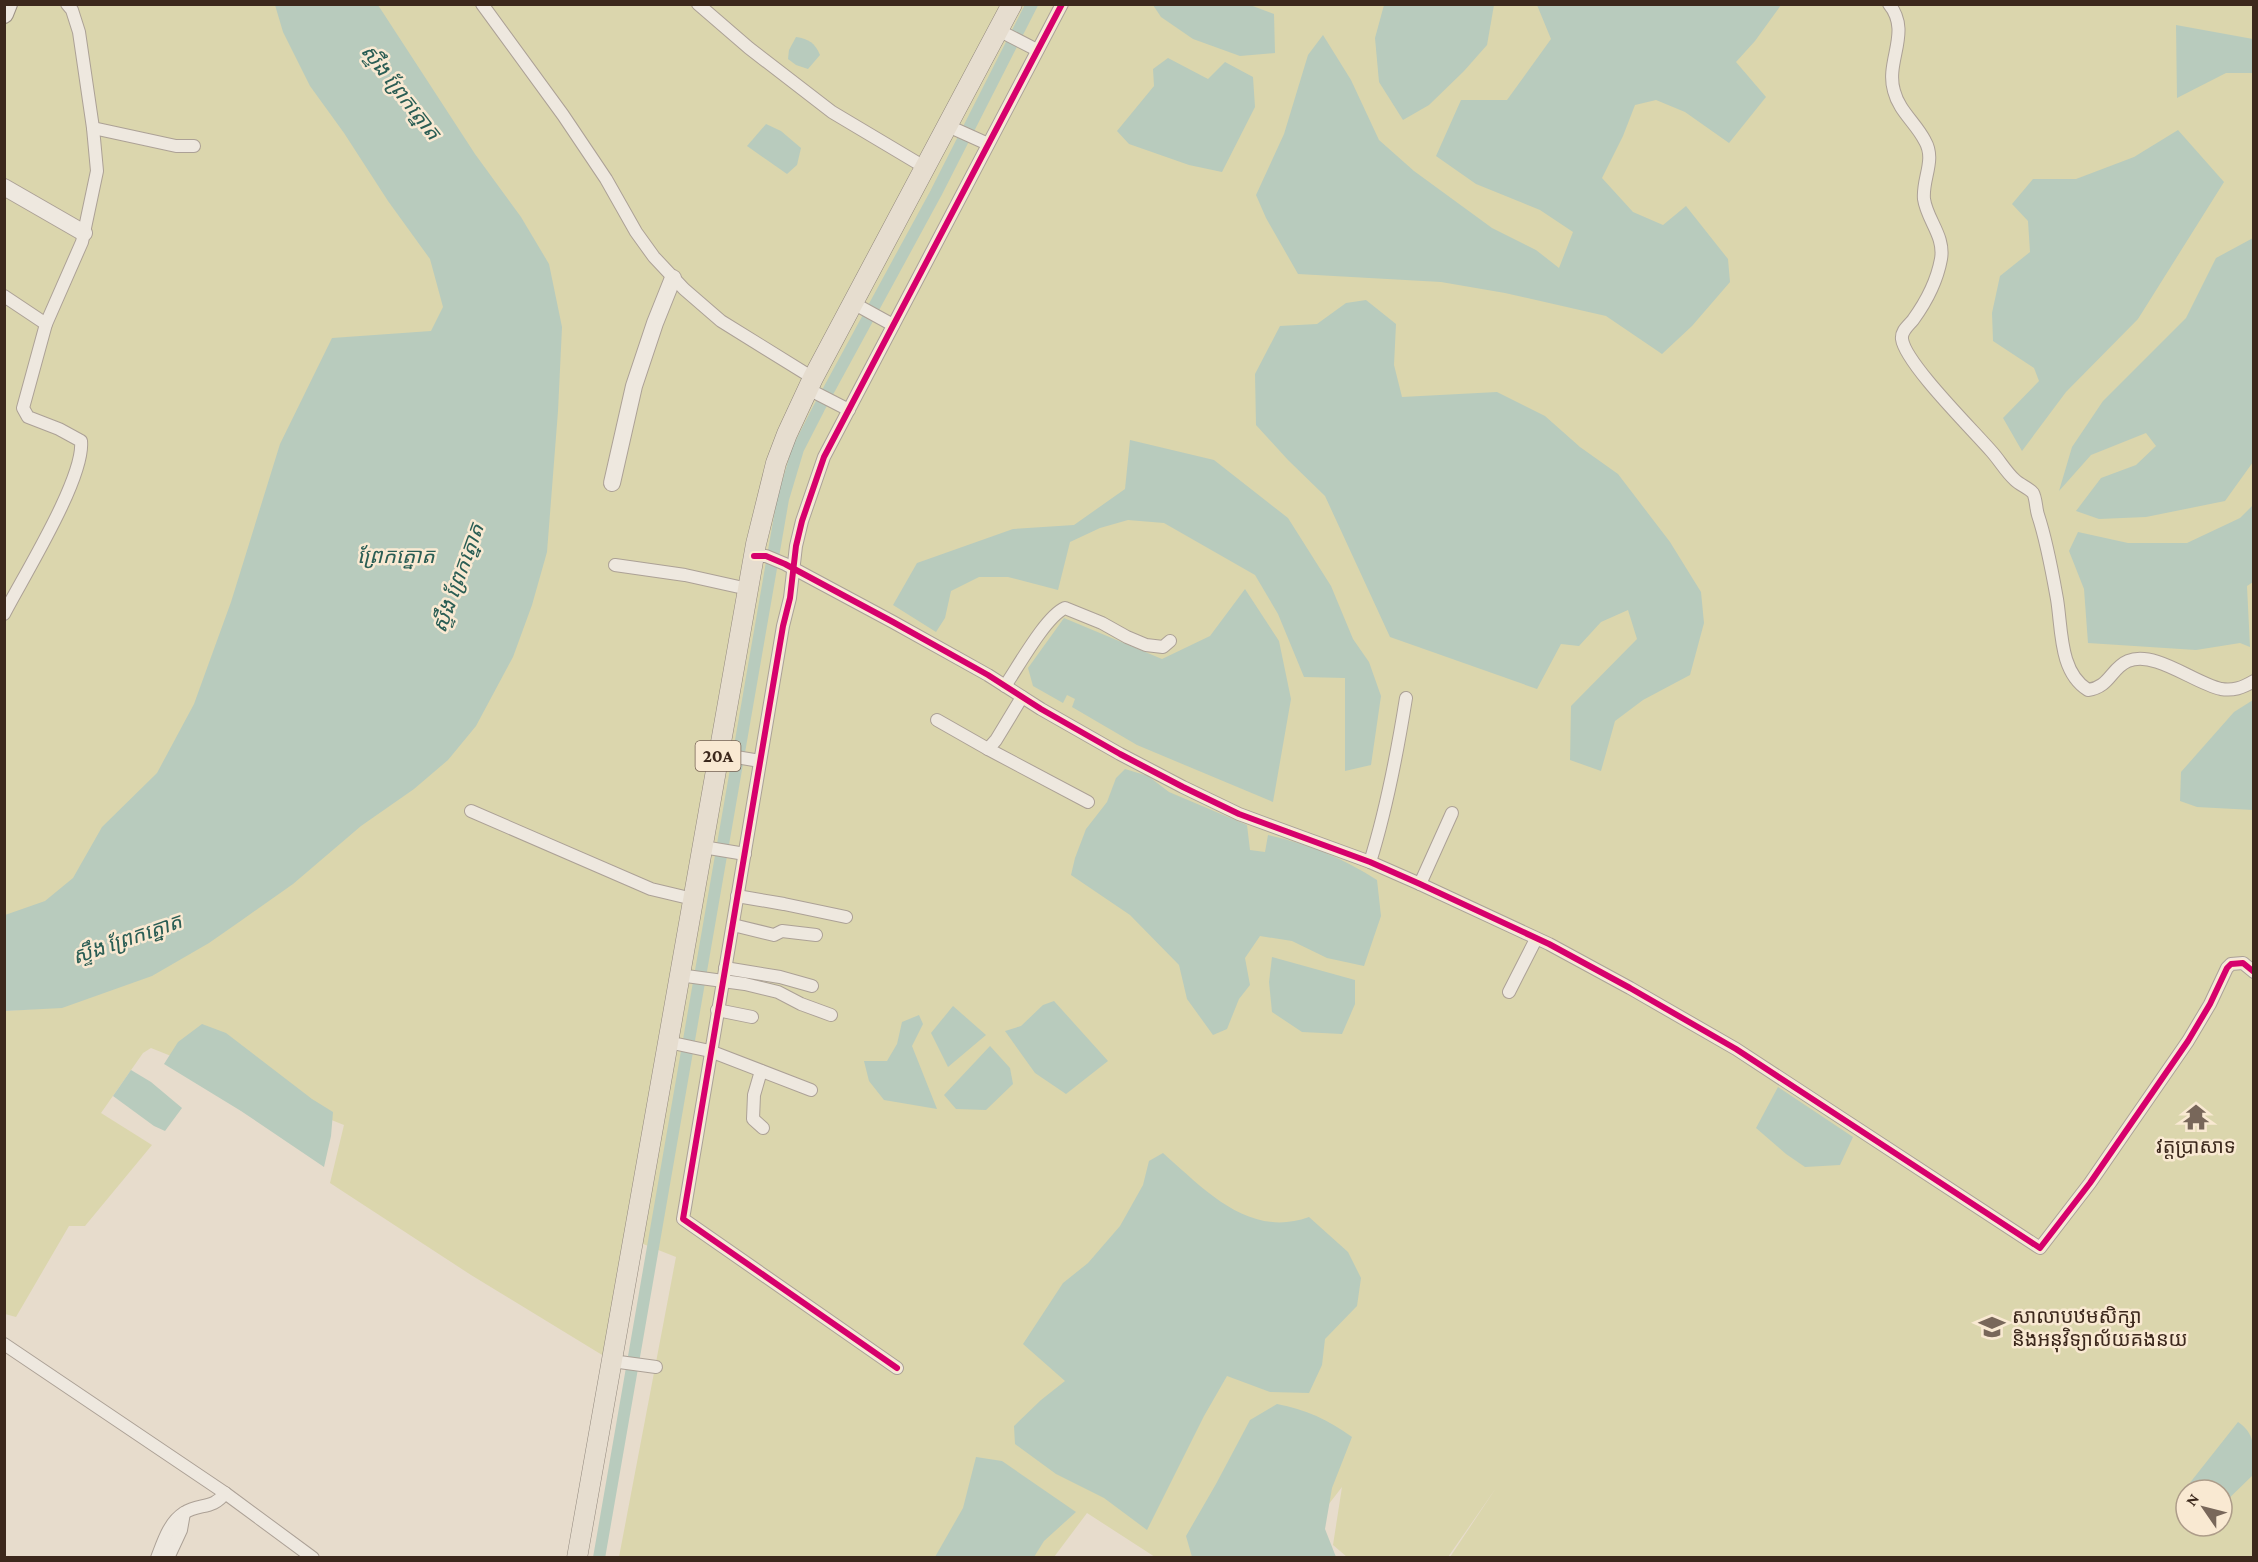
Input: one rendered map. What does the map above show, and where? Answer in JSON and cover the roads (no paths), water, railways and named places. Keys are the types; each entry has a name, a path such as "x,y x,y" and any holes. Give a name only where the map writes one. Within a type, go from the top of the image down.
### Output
{"main road":[{"path":"4,14 8,4"},
{"name":"20A","path":"577,1557 618,1361 687,976 693,899 710,848 718,754 748,589 760,556 776,463 810,383 859,306 948,126 1005,34 1012,4"}],"street":[{"path":"4,614 66,494 76,473 82,451 81,441 59,429 28,417 23,408 46,324 63,288 84,233 97,171 79,32 72,10 67,4"},
{"path":"699,4 749,48 832,112 926,168"},
{"path":"897,1368 683,1219 706,1050 717,1010 720,975 733,925 741,853 760,761 783,626 790,567 813,485 888,323 988,144 1033,48 1062,4"},
{"path":"1889,4 1900,23 1900,37 1892,72 1894,91 1901,108 1929,149 1924,197 1941,244 1941,257 1936,276 1920,310 1902,333 1902,341 1912,361 2013,478 2034,494 2050,562 2057,602 2058,624 2070,670 2081,686 2088,690 2104,684 2126,661 2134,659 2162,664 2221,689 2242,688 2253,681"},
{"path":"488,7 606,179 636,232 673,278 721,321 849,410"},
{"path":"1005,34 1033,48"},
{"path":"948,126 988,144"},
{"path":"93,128 176,146 194,146"},
{"path":"4,187 84,233"},
{"path":"612,483 634,386 654,323 673,278"},
{"path":"4,296 46,324"},
{"path":"859,306 888,323"},
{"path":"760,556 790,567 1005,686 1120,754 1183,787 1239,813 1370,862 1420,884 1536,939 1630,988 1736,1049 2040,1248 2090,1183 2188,1041 2210,1004 2227,968 2231,964 2243,963 2253,972"},
{"path":"615,566 685,575 748,589"},
{"path":"1005,686 1049,622 1057,612 1065,608 1146,645 1163,647 1170,641"},
{"path":"988,749 1022,697"},
{"path":"1370,862 1384,819 1393,779 1406,698"},
{"path":"937,720 1088,802"},
{"path":"718,754 760,761"},
{"path":"471,811 651,889 693,899"},
{"path":"1420,884 1452,813"},
{"path":"710,848 741,853"},
{"path":"737,897 846,917"},
{"path":"733,925 774,935 782,931 816,934"},
{"path":"1509,992 1536,939"},
{"path":"720,975 778,992 801,1004 831,1015"},
{"path":"687,976 780,977 812,986"},
{"path":"717,1010 752,1017"},
{"path":"675,1044 706,1050 811,1090"},
{"path":"761,1071 754,1095 753,1119 763,1128"},
{"path":"4,1344 225,1493 313,1557"},
{"path":"618,1361 650,1366"},
{"path":"157,1557 171,1526 184,1513 218,1503 225,1493"},
{"path":"168,1557 182,1530 184,1513"}],"water":[{"path":"1604,4 1616,6 1781,5 1755,41 1736,62 1766,97 1729,143 1685,112 1656,100 1635,105 1623,136 1602,178 1633,212 1663,225 1686,206 1728,259 1730,282 1692,326 1662,354 1606,316 1505,293 1441,282 1298,274 1266,218 1256,195 1284,134 1308,55 1323,35 1351,80 1379,140 1414,171 1492,228 1536,250 1559,268 1573,232 1540,210 1476,184 1436,156 1461,100 1507,100 1551,39 1537,5"},
{"name":"ព្រែកត្នោត","path":"275,5 378,5 475,154 521,217 549,264 562,327 547,552 532,605 513,657 476,726 448,760 414,789 361,826 293,884 209,943 152,976 62,1008 5,1011 5,915 45,901 73,878 102,827 157,773 194,704 231,602 280,444 332,338 431,331 443,307 430,259 310,86 283,32"},
{"path":"1153,5 1250,5 1274,14 1275,53 1240,56 1193,39 1161,17"},
{"path":"1384,5 1494,5 1487,45 1429,105 1403,120 1379,82 1375,38"},
{"path":"2176,25 2253,39 2253,73 2226,73 2177,98"},
{"path":"796,37 811,42 820,55 808,69 788,59 789,50"},
{"path":"1168,58 1208,79 1225,62 1253,77 1255,107 1222,172 1189,165 1129,144 1117,131 1154,86 1153,69"},
{"path":"766,124 781,131 801,148 797,165 787,174 747,146"},
{"path":"2178,130 2224,182 2138,319 2066,392 2022,451 2003,418 2039,381 2034,368 1993,341 1992,313 2000,276 2030,252 2028,221 2012,204 2033,179 2076,179 2134,157"},
{"path":"2253,238 2253,462 2225,501 2146,517 2099,519 2076,511 2101,478 2136,465 2156,446 2146,433 2091,455 2059,491 2072,447 2103,401 2186,318 2216,258"},
{"path":"1366,300 1396,324 1394,365 1402,397 1497,392 1545,416 1580,447 1618,474 1670,542 1701,592 1704,623 1690,675 1643,700 1615,721 1601,771 1570,760 1571,706 1637,639 1628,610 1601,622 1579,646 1561,644 1537,689 1390,637 1325,496 1256,425 1255,374 1280,326 1317,324 1346,303"},
{"path":"1130,440 1214,460 1288,518 1331,586 1353,639 1369,662 1381,696 1371,765 1345,771 1345,678 1304,677 1278,614 1255,575 1164,523 1128,520 1100,528 1070,542 1058,590 1008,577 979,577 951,591 945,618 936,632 893,605 917,563 1013,529 1074,525 1125,489"},
{"path":"2253,505 2253,582 2247,586 2250,647 2240,643 2196,650 2088,643 2084,589 2069,551 2078,532 2128,543 2187,543 2240,518"},
{"path":"1245,589 1279,641 1291,699 1273,802 1137,745 1072,707 1075,699 1067,695 1063,703 1033,686 1028,668 1064,618 1162,659 1210,636"},
{"path":"2253,700 2253,810 2197,807 2180,801 2181,772 2234,712"},
{"path":"1125,769 1148,776 1169,792 1247,825 1250,850 1265,852 1268,835 1325,853 1377,880 1381,916 1364,966 1327,958 1292,941 1260,936 1245,958 1250,985 1239,999 1227,1029 1213,1035 1187,999 1179,965 1130,915 1071,875 1086,829 1107,802 1116,778"},
{"path":"1272,957 1355,980 1355,1004 1342,1034 1302,1032 1272,1012 1269,982"},
{"path":"1054,1001 1108,1061 1066,1094 1035,1073 1005,1031 1021,1026 1043,1005"},
{"path":"953,1006 986,1035 948,1067 931,1033"},
{"path":"919,1015 923,1024 912,1046 937,1109 884,1100 869,1081 864,1061 887,1061 897,1044 902,1022"},
{"path":"202,1024 226,1033 312,1099 333,1112 331,1136 324,1167 241,1111 164,1064 178,1042"},
{"path":"990,1046 1010,1068 1013,1084 986,1110 956,1109 944,1095"},
{"path":"131,1070 151,1082 182,1108 165,1131 154,1126 113,1096"},
{"path":"1778,1087 1853,1137 1840,1165 1805,1167 1756,1128"},
{"path":"1163,1153 1211,1195 1247,1216 1267,1221 1287,1222 1309,1217 1348,1252 1361,1278 1357,1306 1325,1339 1322,1365 1309,1393 1270,1392 1227,1376 1204,1416 1147,1530 1104,1498 1056,1474 1015,1444 1014,1426 1065,1381 1023,1344 1063,1283 1088,1263 1120,1226 1143,1185 1149,1161"},
{"path":"1277,1404 1316,1416 1352,1437 1332,1488 1325,1529 1336,1557 1192,1557 1186,1536 1250,1420"},
{"path":"2238,1422 2244,1427 2252,1439 2253,1475 2234,1493 2234,1478 2194,1478"},
{"path":"976,1457 1002,1461 1076,1512 1044,1541 1034,1557 935,1557 963,1508"}],"waterway":[{"path":"599,1558 783,499 798,449 936,193 1032,4"}],"place":[{"name":"វត្តប្រាសាទ","path":"2196,1117"},
{"name":"សាលាបឋមសិក្សា និងអនុវិទ្យាល័យគងនយ","path":"1992,1327"}],"water label":[{"name":"ស្ទឹង ព្រែកត្នោត","path":"401,92"},
{"name":"ស្ទឹង ព្រែកត្នោត","path":"458,578"},
{"name":"ស្ទឹង ព្រែកត្នោត","path":"127,939"}]}
